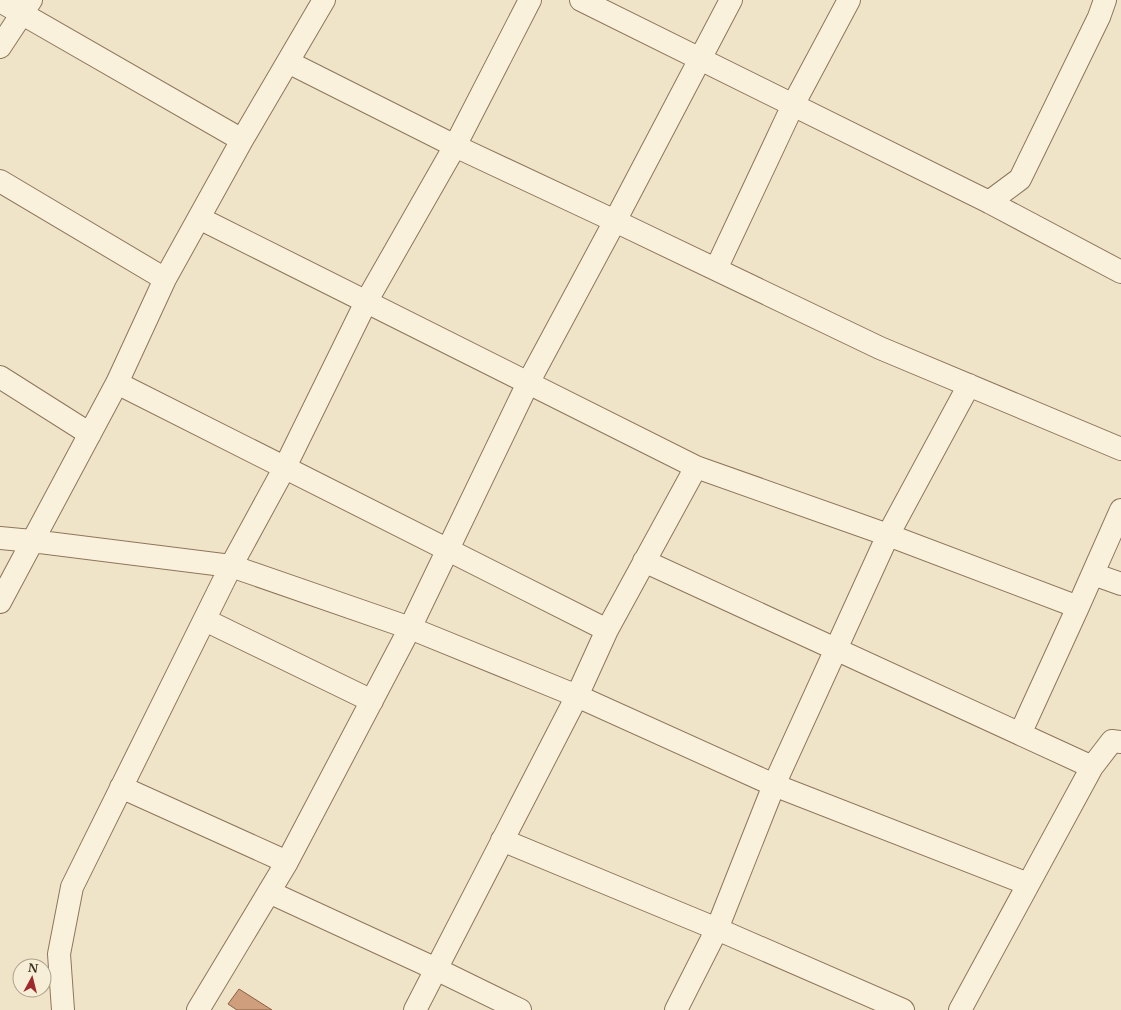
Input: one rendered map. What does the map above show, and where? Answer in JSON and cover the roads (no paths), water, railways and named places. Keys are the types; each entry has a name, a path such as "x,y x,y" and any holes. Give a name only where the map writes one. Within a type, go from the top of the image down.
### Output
{"street":[{"path":"0,0 26,7 242,140"},
{"path":"0,602 117,383 165,279 242,140 324,0"},
{"path":"63,1010 58,954 72,887 231,566 285,467 366,302 455,146 530,0"},
{"path":"581,0 989,202 1121,272"},
{"path":"198,1010 287,862 410,628 528,383 732,0"},
{"path":"716,270 793,105 849,0"},
{"path":"989,202 1020,179 1099,17 1104,0"},
{"path":"0,47 26,7"},
{"path":"288,62 455,146 880,348 1121,449"},
{"path":"0,181 165,279"},
{"path":"199,218 696,467 888,535 1078,608"},
{"path":"0,377 90,434"},
{"path":"117,383 607,630"},
{"path":"676,1010 717,929 774,785 888,535 969,385"},
{"path":"415,1010 577,696 607,630 696,467"},
{"path":"1020,734 1121,510"},
{"path":"0,538 231,566 410,628 577,696 774,785 1028,884"},
{"path":"644,562 1092,767"},
{"path":"1093,574 1121,584"},
{"path":"205,620 372,701"},
{"path":"960,1010 1092,767 1112,741 1121,742"},
{"path":"121,787 287,862"},
{"path":"502,840 717,929 904,1010"},
{"path":"269,892 436,969 520,1010"}]}
